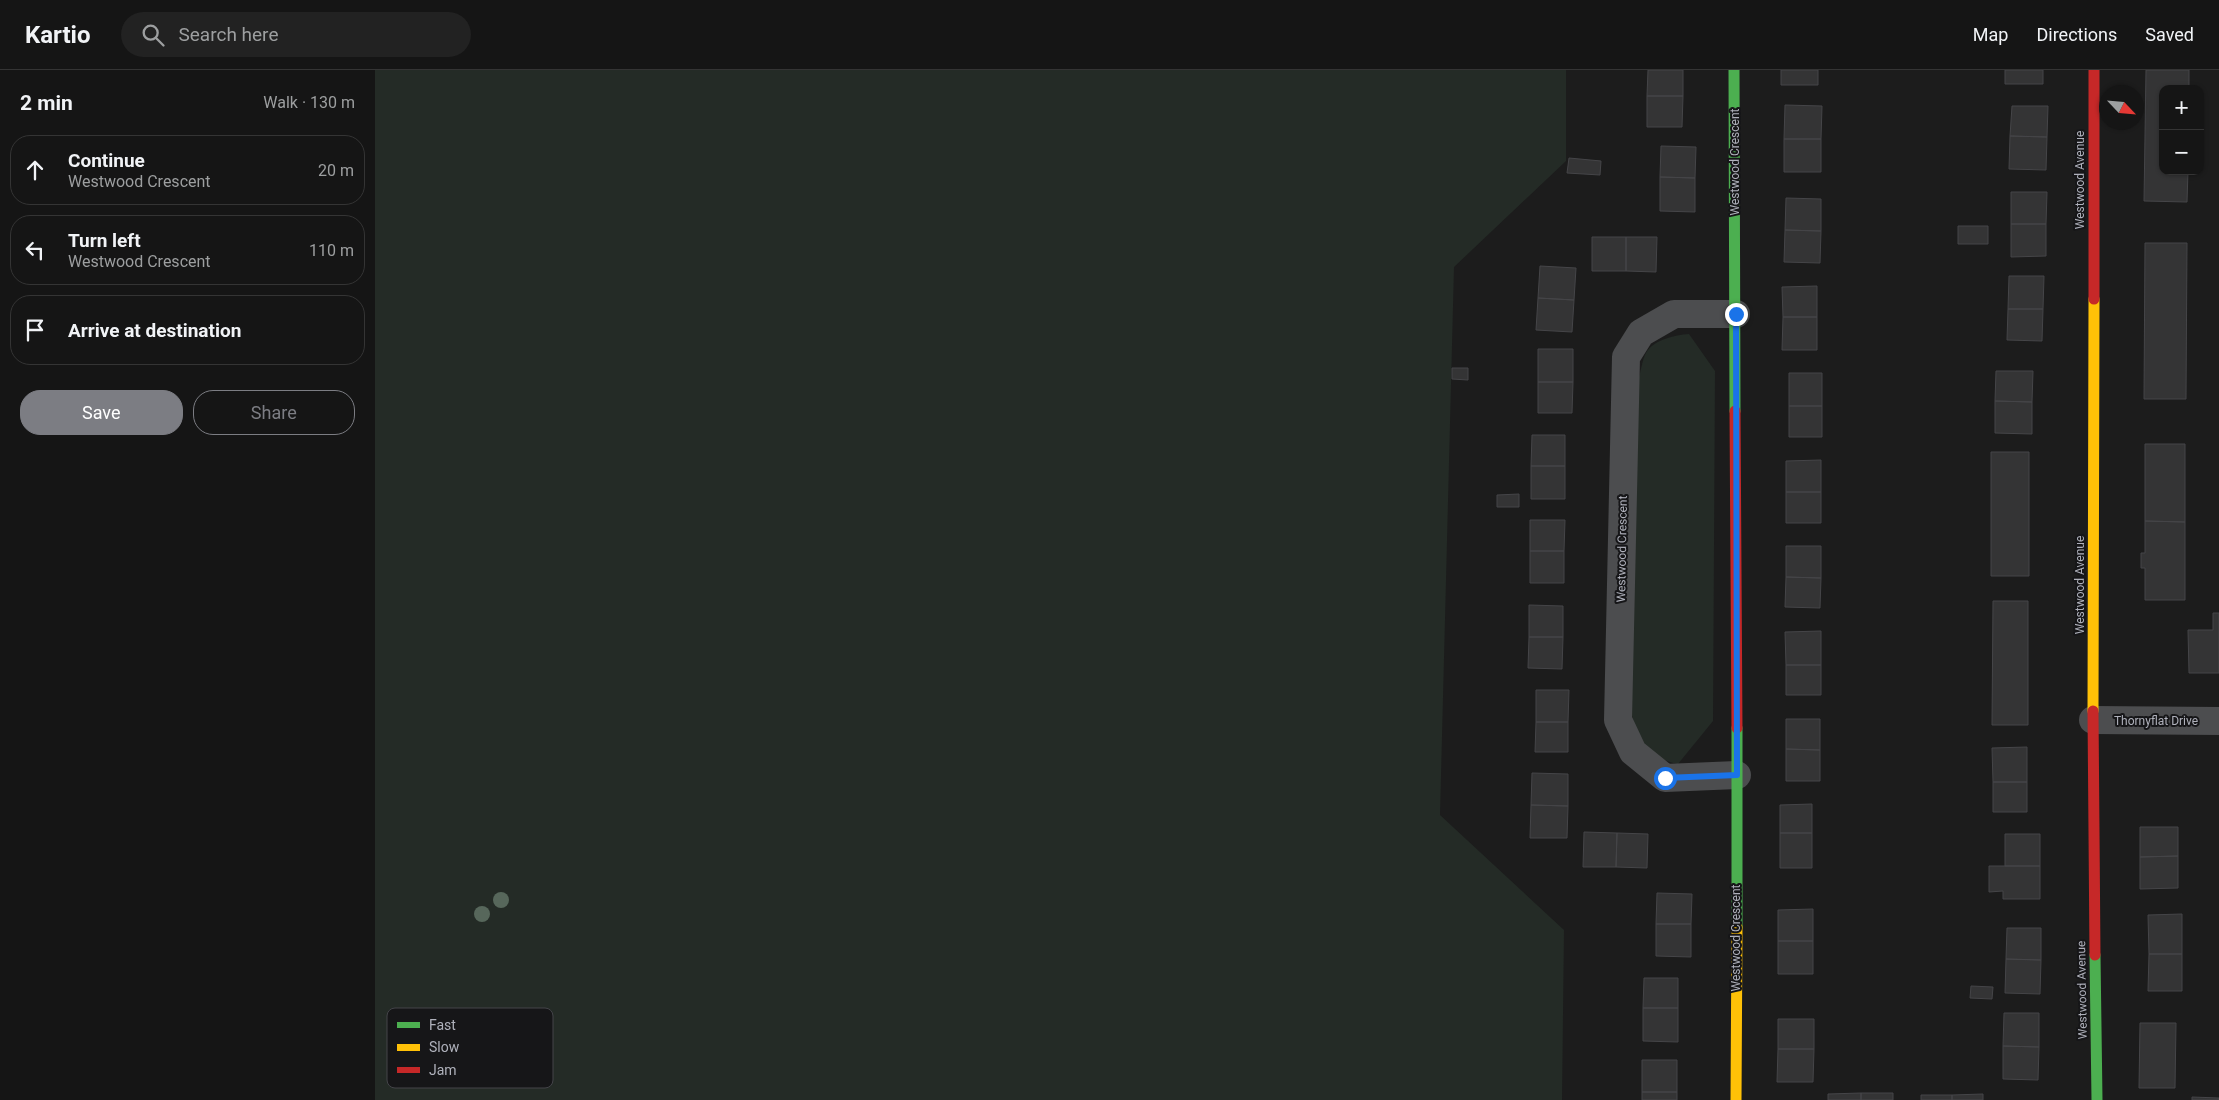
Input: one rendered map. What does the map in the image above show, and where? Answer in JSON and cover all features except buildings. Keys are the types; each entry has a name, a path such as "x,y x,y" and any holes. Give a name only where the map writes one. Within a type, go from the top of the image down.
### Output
{"street":[{"name":"Westwood Crescent","path":"1734,70 1737,775 1736,1100"},
{"name":"Westwood Avenue","path":"2094,70 2093,720 2097,1100"},
{"name":"Westwood Crescent","path":"1736,314 1674,314 1641,332 1626,358 1618,720 1633,752 1665,778 1737,775"},
{"name":"Thornyflat Drive","path":"2093,720 2219,721"}],"shaded area":[{"path":"375,70 1566,70 1566,161 1454,267 1440,815 1564,930 1562,1100 375,1100"},
{"path":"1689,334 1715,371 1713,721 1678,764 1659,757 1645,746 1631,711 1638,380 1649,348 1665,339"}],"traffic: fast":[{"path":"1734,70 1735,411"},
{"path":"1737,728 1737,927"},
{"path":"2095,955 2097,1100"}],"traffic: slow":[{"path":"2093,711 2094,299"},
{"path":"1736,1100 1737,927"}],"traffic: jam":[{"path":"2094,70 2094,299"},
{"path":"1735,411 1737,728"},
{"path":"2093,711 2095,955"}],"route":[{"path":"1665,778 1737,775 1736,314"}]}
